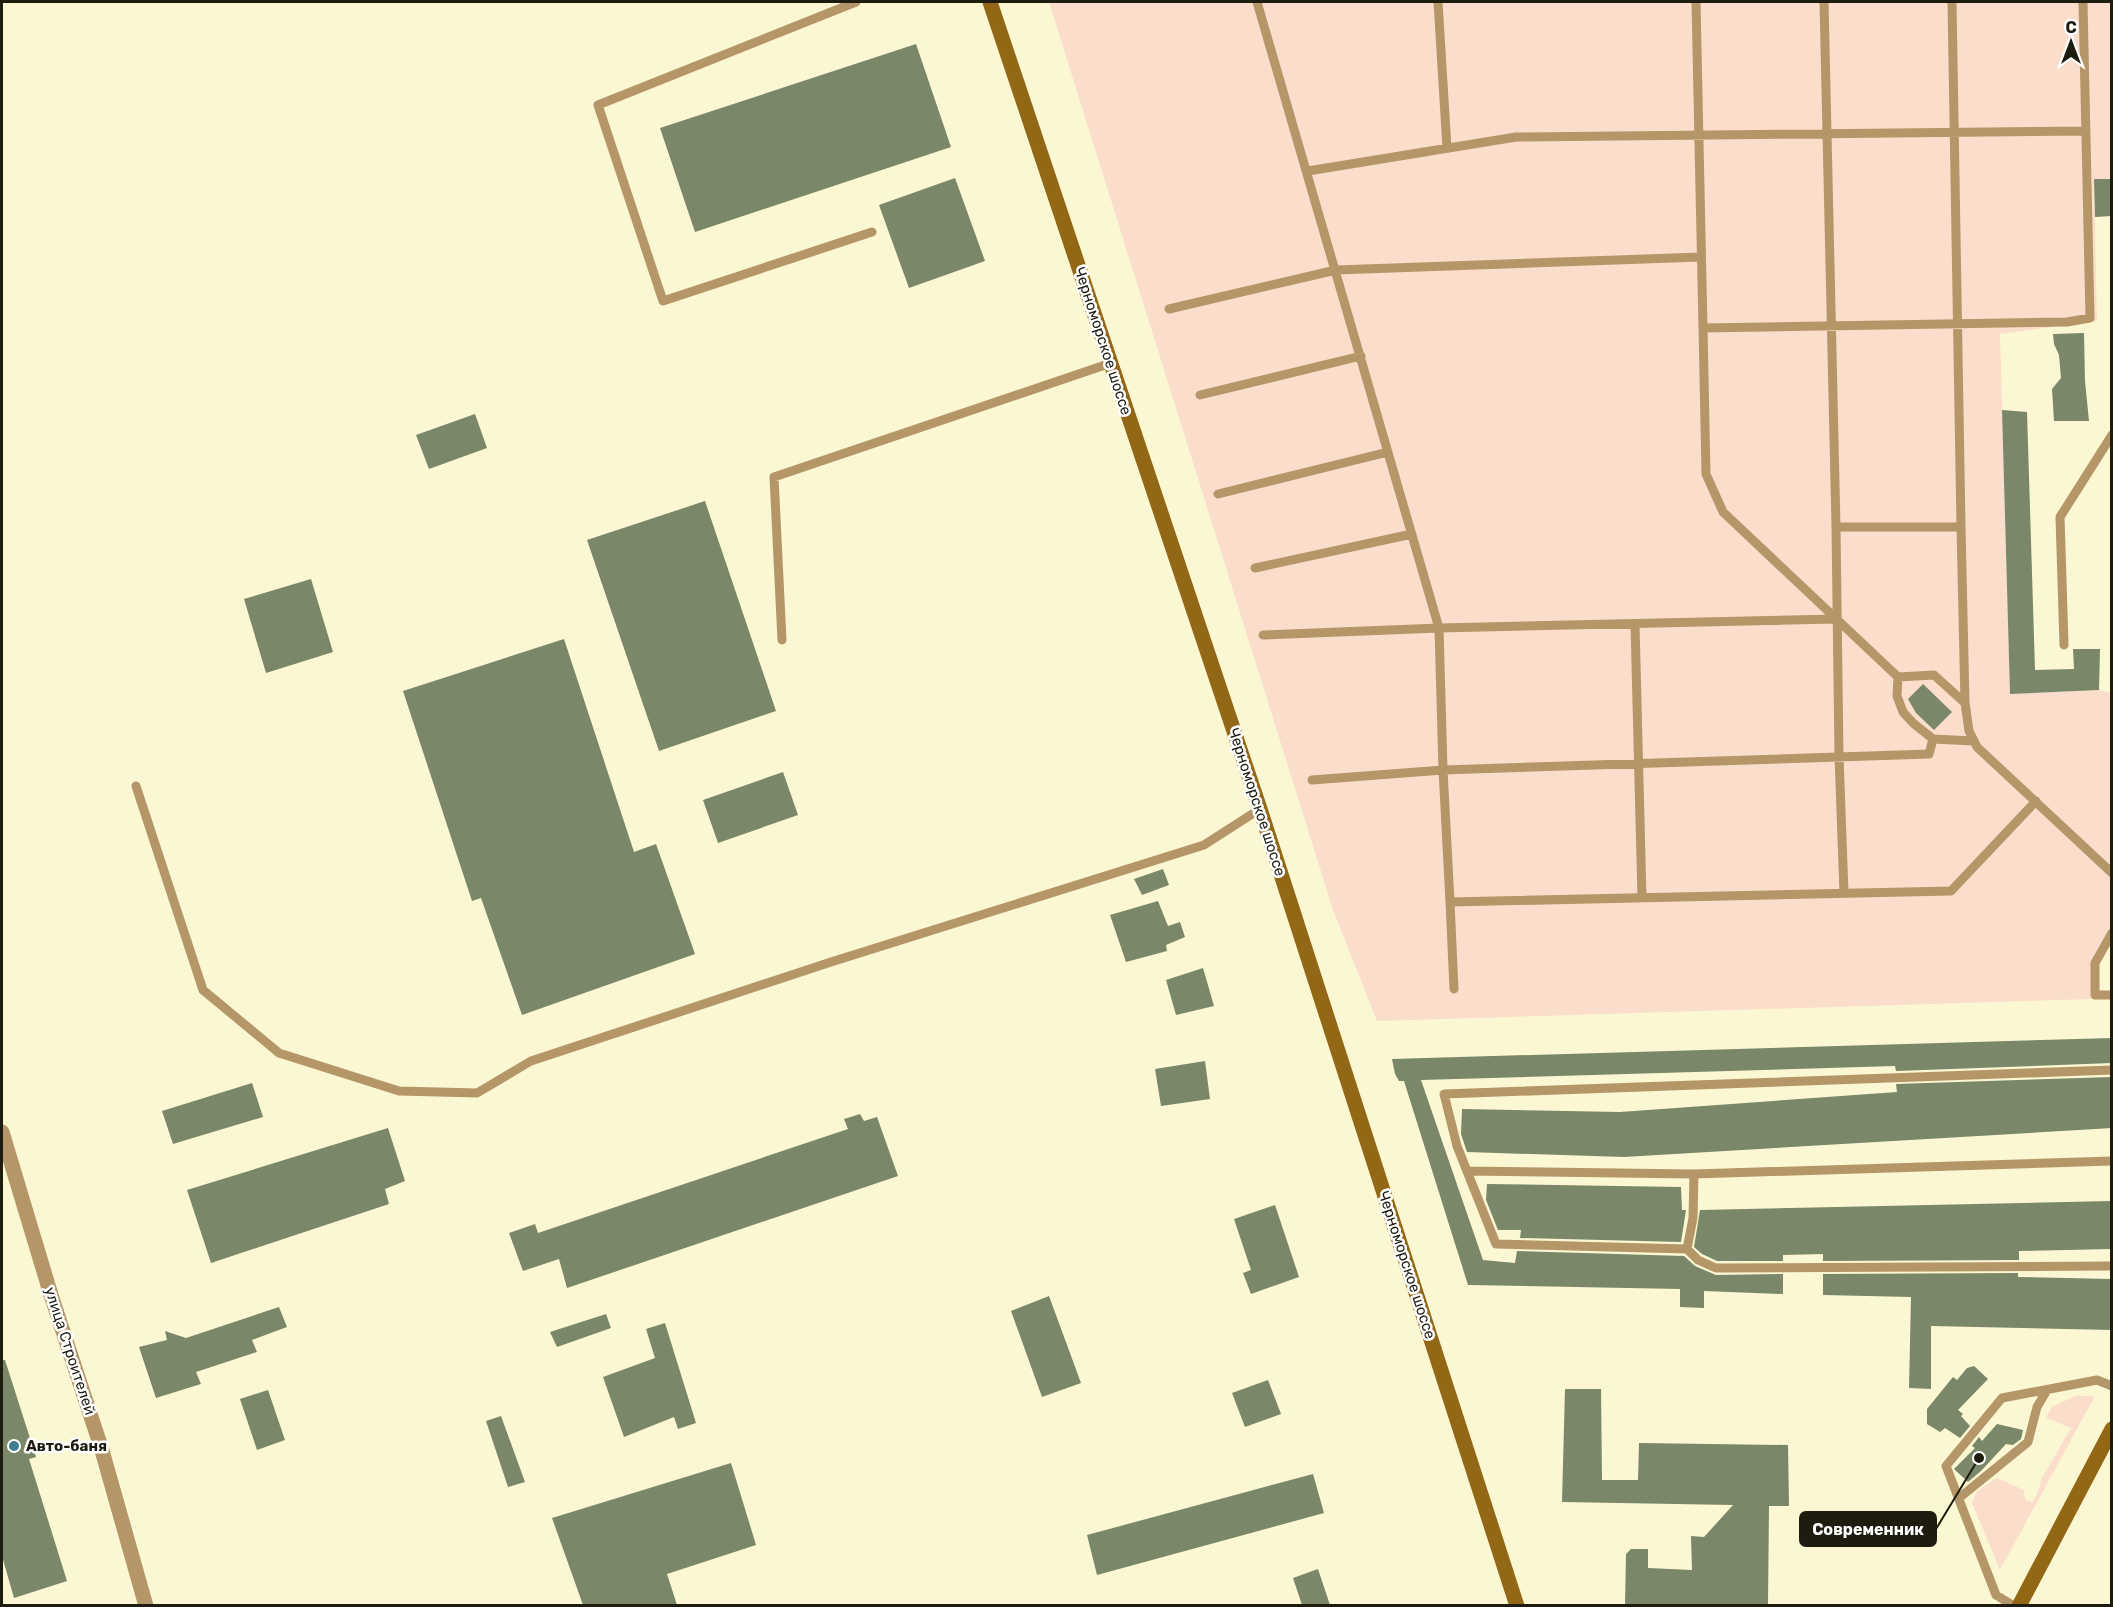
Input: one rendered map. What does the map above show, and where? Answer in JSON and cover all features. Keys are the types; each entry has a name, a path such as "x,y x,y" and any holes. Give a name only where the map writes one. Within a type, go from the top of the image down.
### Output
{"main road":[{"name":"Черноморское шоссе","path":"990,2 1260,809 1517,1605"},
{"path":"2019,1605 2112,1429"}],"street":[{"name":"улица Строителей","path":"2,1132 51,1295 101,1446 146,1605"}],"lane":[{"path":"856,2 598,105 663,301 872,232"},
{"path":"1257,2 1439,628 1443,770 1454,989"},
{"path":"1438,2 1448,148"},
{"path":"1695,2 1706,474 1724,512 1898,677 1934,675 1965,703"},
{"path":"1824,2 1839,756 1844,893"},
{"path":"1952,2 1965,703 1969,731 1977,747 2112,873"},
{"path":"1703,328 1958,325 2067,322 2090,318 2083,2"},
{"path":"1308,171 1516,137 2086,131"},
{"path":"1168,309 1336,270 1701,258"},
{"path":"1200,395 1361,356"},
{"path":"782,640 774,477 1111,363"},
{"path":"2064,645 2060,517 2112,435"},
{"path":"1218,494 1388,452"},
{"path":"1836,527 1961,527"},
{"path":"1255,568 1412,534"},
{"path":"1263,636 1439,628 1837,619"},
{"path":"1635,624 1642,898"},
{"path":"1898,677 1897,696 1903,712 1933,739 1974,741"},
{"path":"1312,780 1443,770 1929,754 1933,739"},
{"path":"136,786 202,990 279,1053 399,1091 477,1093 531,1061 542,1057 821,965 1204,845 1260,809"},
{"path":"1450,902 1951,891 2036,801"},
{"path":"2112,933 2095,963 2095,996 2112,995"},
{"path":"2112,1070 1444,1094 1457,1146 1496,1244 1686,1249 1698,1260 1716,1268 2112,1266"},
{"path":"1467,1171 1694,1174 2112,1161"},
{"path":"1686,1249 1694,1218 1694,1174"},
{"path":"2014,1605 1996,1595 1946,1466 2002,1398 2097,1380 2112,1386"},
{"path":"1959,1498 2028,1442 2037,1407 2047,1390"}],"shaded area":[{"path":"1049,2 2111,2 2111,179 2094,179 2097,321 2000,334 2010,694 2099,690 2111,693 2111,933 2095,963 2091,999 1377,1021 1333,910"},
{"path":"2075,1396 2095,1396 2000,1570 1972,1503 1977,1491 1997,1478 2024,1490 2025,1500 2032,1502 2037,1495 2042,1478 2071,1428 2046,1418 2052,1407"}],"building":[{"path":"916,44 951,147 695,232 660,128"},
{"path":"955,178 985,261 909,288 879,205"},
{"path":"2094,179 2112,179 2112,216 2095,217"},
{"path":"2084,333 2089,421 2054,421 2052,389 2061,378 2059,355 2053,334"},
{"path":"2002,410 2027,412 2035,670 2074,669 2073,649 2100,649 2099,690 2010,694"},
{"path":"475,414 487,448 429,469 416,435"},
{"path":"705,501 776,711 659,751 587,540"},
{"path":"311,579 333,652 266,673 244,599"},
{"path":"564,639 634,852 656,844 695,954 522,1015 481,898 472,901 403,691"},
{"path":"1923,684 1952,712 1934,730 1916,713 1908,699"},
{"path":"783,772 798,815 718,843 703,800"},
{"path":"1163,869 1169,885 1142,895 1134,879"},
{"path":"1158,901 1168,926 1180,922 1185,937 1166,945 1167,951 1126,962 1110,915"},
{"path":"1203,968 1214,1006 1176,1015 1166,980"},
{"path":"2112,1038 2112,1063 1896,1071 1895,1066 1421,1080 1483,1260 1515,1263 1517,1251 1684,1256 1695,1266 1716,1275 1783,1274 1783,1294 1704,1291 1704,1308 1680,1307 1680,1289 1468,1285 1404,1081 1399,1081 1395,1074 1392,1059"},
{"path":"1205,1061 1210,1099 1161,1106 1155,1069"},
{"path":"2112,1077 2112,1128 1624,1157 1467,1152 1461,1134 1462,1109 1620,1112 1897,1092 1896,1084"},
{"path":"252,1083 263,1117 173,1144 162,1111"},
{"path":"860,1114 864,1121 877,1117 898,1176 567,1288 559,1259 523,1271 509,1233 535,1224 538,1233 848,1129 844,1119"},
{"path":"388,1128 405,1181 385,1189 389,1204 211,1263 187,1190"},
{"path":"1487,1184 1681,1187 1682,1210 1686,1210 1681,1242 1520,1238 1521,1230 1498,1230 1486,1200"},
{"path":"2112,1201 2112,1249 2019,1251 2019,1260 1823,1261 1823,1254 1783,1255 1783,1261 1717,1261 1702,1254 1694,1247 1700,1210"},
{"path":"1275,1205 1299,1277 1251,1294 1243,1273 1251,1270 1234,1219"},
{"path":"2018,1273 2018,1277 2112,1279 2112,1330 1931,1326 1931,1389 1909,1388 1911,1297 1823,1295 1823,1274"},
{"path":"1049,1296 1081,1383 1042,1397 1011,1311"},
{"path":"279,1307 287,1327 252,1340 257,1352 196,1372 201,1384 156,1398 139,1347 167,1340 165,1331 186,1338"},
{"path":"606,1314 611,1328 557,1347 550,1332"},
{"path":"665,1323 696,1423 678,1429 674,1417 624,1437 603,1377 655,1358 646,1329"},
{"path":"2,1360 5,1360 36,1457 29,1459 67,1581 14,1598 2,1556"},
{"path":"1974,1366 1988,1379 1958,1410 1970,1426 1960,1438 1945,1428 1940,1432 1927,1424 1927,1409 1953,1377 1957,1380 1967,1368"},
{"path":"1268,1380 1281,1414 1245,1427 1232,1393"},
{"path":"1565,1389 1601,1389 1602,1480 1638,1480 1639,1443 1788,1445 1789,1506 1769,1506 1768,1605 1625,1605 1626,1554 1631,1549 1648,1549 1648,1568 1692,1570 1691,1536 1704,1537 1733,1505 1562,1502"},
{"path":"268,1390 285,1440 257,1450 240,1399"},
{"path":"501,1416 525,1482 508,1487 486,1421"},
{"path":"1997,1424 2023,1430 2021,1439 2013,1445 2006,1444 1968,1482 1954,1469 1975,1448 1972,1446 1979,1437 1982,1441"},
{"path":"731,1463 756,1545 667,1574 677,1605 583,1605 552,1518"},
{"path":"1313,1474 1324,1513 1097,1575 1087,1535"},
{"path":"1318,1569 1330,1605 1302,1605 1293,1578"}],"place":[{"name":"Авто-баня","path":"14,1446"},
{"name":"Современник","path":"1979,1458"}]}
